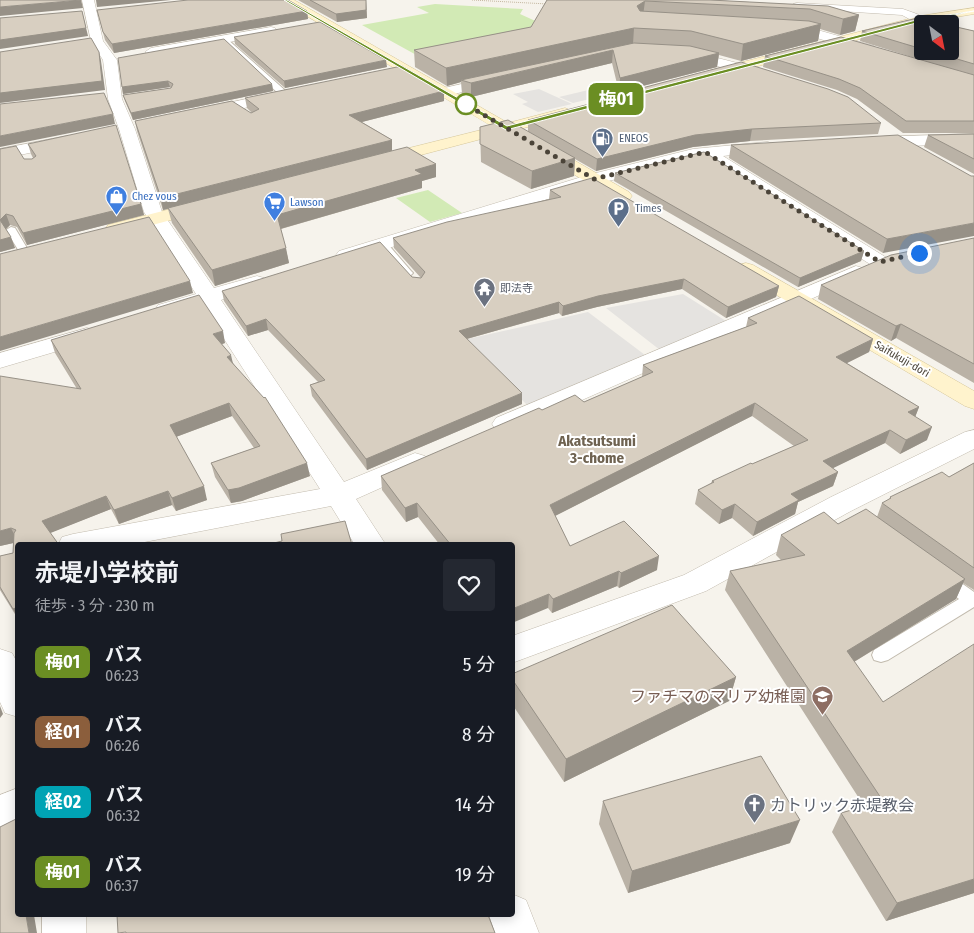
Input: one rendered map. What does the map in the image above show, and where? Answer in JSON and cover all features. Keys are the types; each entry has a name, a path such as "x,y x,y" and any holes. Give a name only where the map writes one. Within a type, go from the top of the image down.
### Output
{"street":[{"path":"88,0 93,42 115,59 112,98 126,129 151,206 208,298 340,495 369,542"},
{"path":"286,0 638,205"},
{"path":"783,6 903,12 914,15"},
{"path":"956,15 974,11"},
{"path":"305,25 323,22"},
{"path":"703,76 914,24"},
{"path":"139,55 287,28"},
{"path":"769,29 807,31 880,53"},
{"path":"670,52 689,53 784,80"},
{"path":"386,73 405,69"},
{"path":"445,92 510,78"},
{"path":"190,115 239,108 303,91"},
{"path":"359,166 582,108"},
{"path":"854,143 891,135 974,139"},
{"path":"891,135 922,154"},
{"path":"0,154 25,154 79,138"},
{"path":"327,261 594,179 705,152 789,146"},
{"path":"486,432 796,298 890,260 705,152"},
{"path":"99,233 225,201"},
{"path":"16,255 43,248"},
{"name":"Saifukuji-dori","path":"730,259 974,401"},
{"path":"151,315 272,278"},
{"path":"0,361 104,330"},
{"path":"515,649 694,583 849,510 974,438"},
{"path":"89,542 340,495 440,452"},
{"path":"0,663 15,696"},
{"path":"0,814 15,807"},
{"path":"64,917 64,933"},
{"path":"512,917 516,933"}],"lane":[{"path":"224,39 285,95"},
{"path":"11,230 16,255"},
{"path":"382,244 413,279"},
{"path":"881,655 974,600 934,572"}],"path":[{"path":"472,0 554,5"}],"green space":[{"path":"435,4 523,9 520,14 542,24 420,57 362,25 429,13 417,7"},
{"path":"428,190 462,213 430,222 396,198"}],"shaded area":[{"path":"622,82 636,88 573,103 559,97"},
{"path":"539,89 572,104 538,112 522,104 528,102 513,94"},
{"path":"683,294 726,321 660,350 606,308"},
{"path":"588,312 645,355 529,407 463,340"}],"building":[{"path":"0,0 81,0 0,7"},
{"path":"188,0 288,0 307,11 112,44 103,32 97,10"},
{"path":"310,0 366,0 366,10 336,14"},
{"path":"547,0 710,0 828,6 859,15 843,19 810,9 645,1 637,6 640,11 809,21 821,24 743,44 691,31 634,28 446,68 414,50 531,27"},
{"path":"82,11 86,28 0,40 0,18"},
{"path":"914,19 914,47 862,31"},
{"path":"320,22 386,60 284,81 234,37"},
{"path":"959,28 974,31 974,64 959,60"},
{"path":"841,37 914,58 914,60 922,60 974,75 974,121 906,121 860,88 839,79 765,56"},
{"path":"91,38 99,52 102,81 0,93 0,52"},
{"path":"224,39 272,84 131,113 123,95 171,88 173,84 168,81 122,87 118,58"},
{"path":"634,43 690,46 719,53 620,78 613,50 471,83 461,80"},
{"path":"741,62 848,97 881,123 752,129 695,135 597,159 528,120 624,95 623,93"},
{"path":"402,66 444,91 349,115 392,140 161,198 135,121 232,101 251,113 259,109 245,98"},
{"path":"104,93 113,114 0,136 0,104"},
{"path":"508,120 575,158 532,171 480,144 480,127"},
{"path":"116,125 141,204 23,233 13,216 6,214 0,220 0,149 16,146 24,159 32,159 36,156 28,144"},
{"path":"974,134 974,159 928,135"},
{"path":"898,135 974,176 974,223 887,239 731,145"},
{"path":"407,147 436,164 415,170 422,174 277,215 286,248 212,270 168,208"},
{"path":"704,152 864,251 800,278 615,173"},
{"path":"592,178 779,286 728,307 684,279 598,296 563,306 559,302 459,331 522,393 366,459 310,385 325,380 266,319 246,326 222,291 380,242 412,277 421,278 425,272 393,238 447,222 561,197 550,190"},
{"path":"149,217 190,281 0,337 0,254"},
{"path":"0,220 11,237 0,240"},
{"path":"974,238 974,364 901,324 896,326 821,285 891,255"},
{"path":"199,295 223,331 213,334 231,355 227,357 265,397 307,463 239,488 228,490 211,463 260,446 229,403 170,425 204,486 172,498 168,491 114,510 106,496 42,521 57,542 15,542 15,608 13,609 0,587 0,556 13,553 14,533 16,530 11,528 0,531 0,376 81,389 51,340"},
{"path":"799,296 873,339 836,357 919,407 908,412 932,427 906,440 890,430 823,461 838,472 791,494 799,500 757,522 735,504 722,510 698,490 714,482 712,481 751,463 808,440 755,403 550,505 570,546 624,521 659,556 553,599 549,594 515,608 515,542 449,542 417,503 405,508 381,476 539,408 542,410 575,395 584,402 653,372 643,365 757,323 748,318"},
{"path":"974,463 974,568 882,503 890,497 942,472 949,477"},
{"path":"866,509 965,579 847,651 883,702 974,644 974,879 897,903 841,813 883,801 730,571 805,555 781,535 824,512 838,524"},
{"path":"345,521 351,542 278,542 282,541 281,534"},
{"path":"672,605 736,677 566,759 515,683 515,673"},
{"path":"761,756 800,820 632,871 603,801"},
{"path":"15,820 15,917 26,917 29,933 0,933 0,827"},
{"path":"117,917 489,917 495,933 126,932 118,933"}],"bus line":[{"name":"梅01","path":"286,0 506,128 920,20 974,11"}],"place":[{"name":"ENEOS","path":"603,157"},
{"name":"Chez vous","path":"116,215"},
{"name":"Lawson","path":"274,221"},
{"name":"Times","path":"619,227"},
{"name":"即法寺","path":"484,307"},
{"name":"ファチマのマリア幼稚園","path":"822,715"},
{"name":"カトリック赤堤教会","path":"754,824"}],"district":[{"name":"Akatsutsumi 3-chome","path":"597,450"}],"route":[{"path":"466,104 460,101 594,179 705,152 880,262 919,253"}]}
